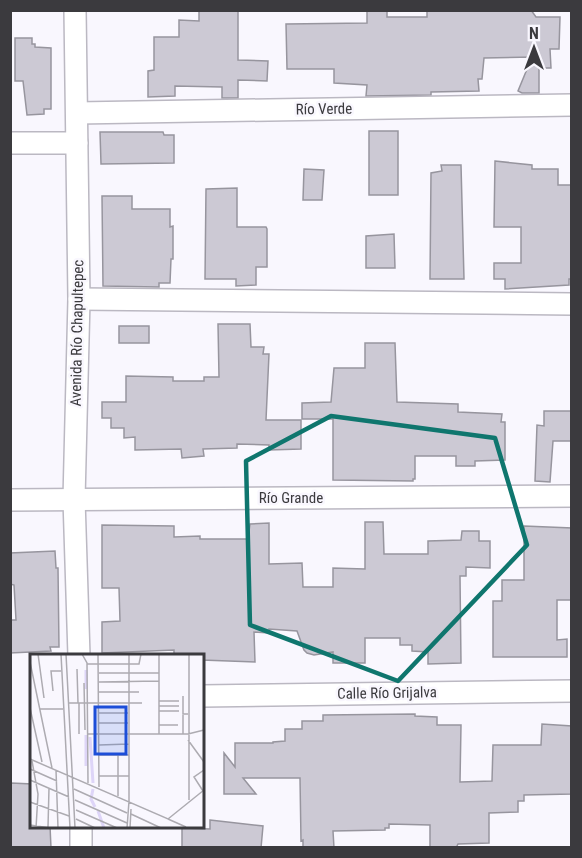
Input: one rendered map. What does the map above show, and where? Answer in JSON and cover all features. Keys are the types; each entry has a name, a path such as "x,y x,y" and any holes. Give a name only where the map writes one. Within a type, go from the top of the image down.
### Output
{"street":[{"name":"Avenida Río Chapultepec","path":"75,10 79,299 74,499 79,654"},
{"name":"Río Verde","path":"76,113 572,105"},
{"path":"10,143 77,143"},
{"path":"79,299 572,304"},
{"name":"Río Grande","path":"10,500 572,496"},
{"name":"Calle Río Grijalva","path":"204,696 572,691"},
{"path":"81,828 81,848"}],"highlighted area":[{"path":"331,416 495,438 527,545 398,681 250,625 246,461"}],"building":[{"path":"199,10 238,10 238,60 268,61 267,81 238,80 238,98 222,98 222,87 175,86 175,96 148,97 148,71 154,70 154,37 179,37 179,20 199,21"},
{"path":"367,10 387,10 387,17 427,17 427,11 531,10 536,17 560,17 559,49 550,49 551,68 539,68 539,93 518,91 532,57 484,58 482,79 478,79 479,91 431,92 431,95 366,96 367,85 334,83 334,69 287,69 286,24 367,23"},
{"path":"15,38 32,38 32,44 35,44 35,47 51,48 51,109 44,109 44,114 27,115 23,81 15,81"},
{"path":"369,131 398,131 398,195 369,195"},
{"path":"100,132 163,132 164,135 174,135 174,163 101,164"},
{"path":"495,161 532,165 532,169 558,169 558,185 572,185 571,279 569,279 569,285 505,289 505,279 494,279 494,263 521,263 521,227 494,227"},
{"path":"441,165 461,165 464,279 430,279 431,173 442,171"},
{"path":"304,169 324,170 322,200 303,200"},
{"path":"237,188 237,227 266,227 267,229 267,267 256,267 256,285 236,286 236,279 205,279 206,189"},
{"path":"102,196 132,196 132,209 170,209 170,227 173,226 173,259 171,259 170,283 159,283 159,287 103,286"},
{"path":"394,234 395,268 366,268 366,236"},
{"path":"218,324 250,324 251,347 264,347 263,354 269,354 266,420 301,420 301,449 269,450 269,445 237,444 237,448 203,449 204,456 182,458 181,449 135,450 135,437 124,438 124,428 111,428 111,418 102,418 102,402 126,402 126,376 173,377 173,381 204,381 204,377 219,377"},
{"path":"119,326 149,326 149,343 119,343"},
{"path":"365,343 395,343 397,402 458,404 458,412 502,414 501,422 505,422 505,460 475,461 475,466 456,466 456,456 415,456 415,479 413,481 333,480 333,419 302,419 302,403 331,402 334,368 365,368"},
{"path":"544,411 572,411 572,441 553,441 550,482 535,481 537,425 544,426"},
{"path":"365,522 383,522 384,554 428,554 428,541 461,540 462,531 479,531 479,541 490,541 490,568 466,567 466,576 460,576 461,663 428,664 428,652 412,651 412,645 400,645 400,638 365,638 365,663 333,663 333,652 314,655 307,653 297,631 269,629 269,633 254,632 255,662 204,660 204,654 174,654 174,650 102,653 102,622 120,621 119,588 102,588 102,525 174,526 174,537 248,539 250,524 269,523 269,564 302,563 303,587 333,587 333,568 365,569"},
{"path":"524,526 572,528 572,600 557,600 557,640 567,639 567,657 493,657 493,601 502,601 502,580 524,580"},
{"path":"55,551 56,568 58,568 59,647 50,647 51,651 10,653 10,620 16,620 14,585 10,584 10,553"},
{"path":"415,714 415,716 437,717 437,725 461,725 460,782 492,781 493,745 541,745 542,724 572,726 572,794 524,795 524,801 518,801 518,812 489,813 489,843 458,844 456,848 430,848 430,825 389,824 389,828 385,830 333,831 334,848 303,848 300,778 243,778 256,794 224,794 224,753 235,767 235,743 285,741 285,729 302,729 302,721 323,721 323,715"},
{"path":"11,783 30,784 30,828 50,828 51,848 10,848"},
{"path":"210,820 263,826 261,848 182,848 182,828 210,829"}]}
